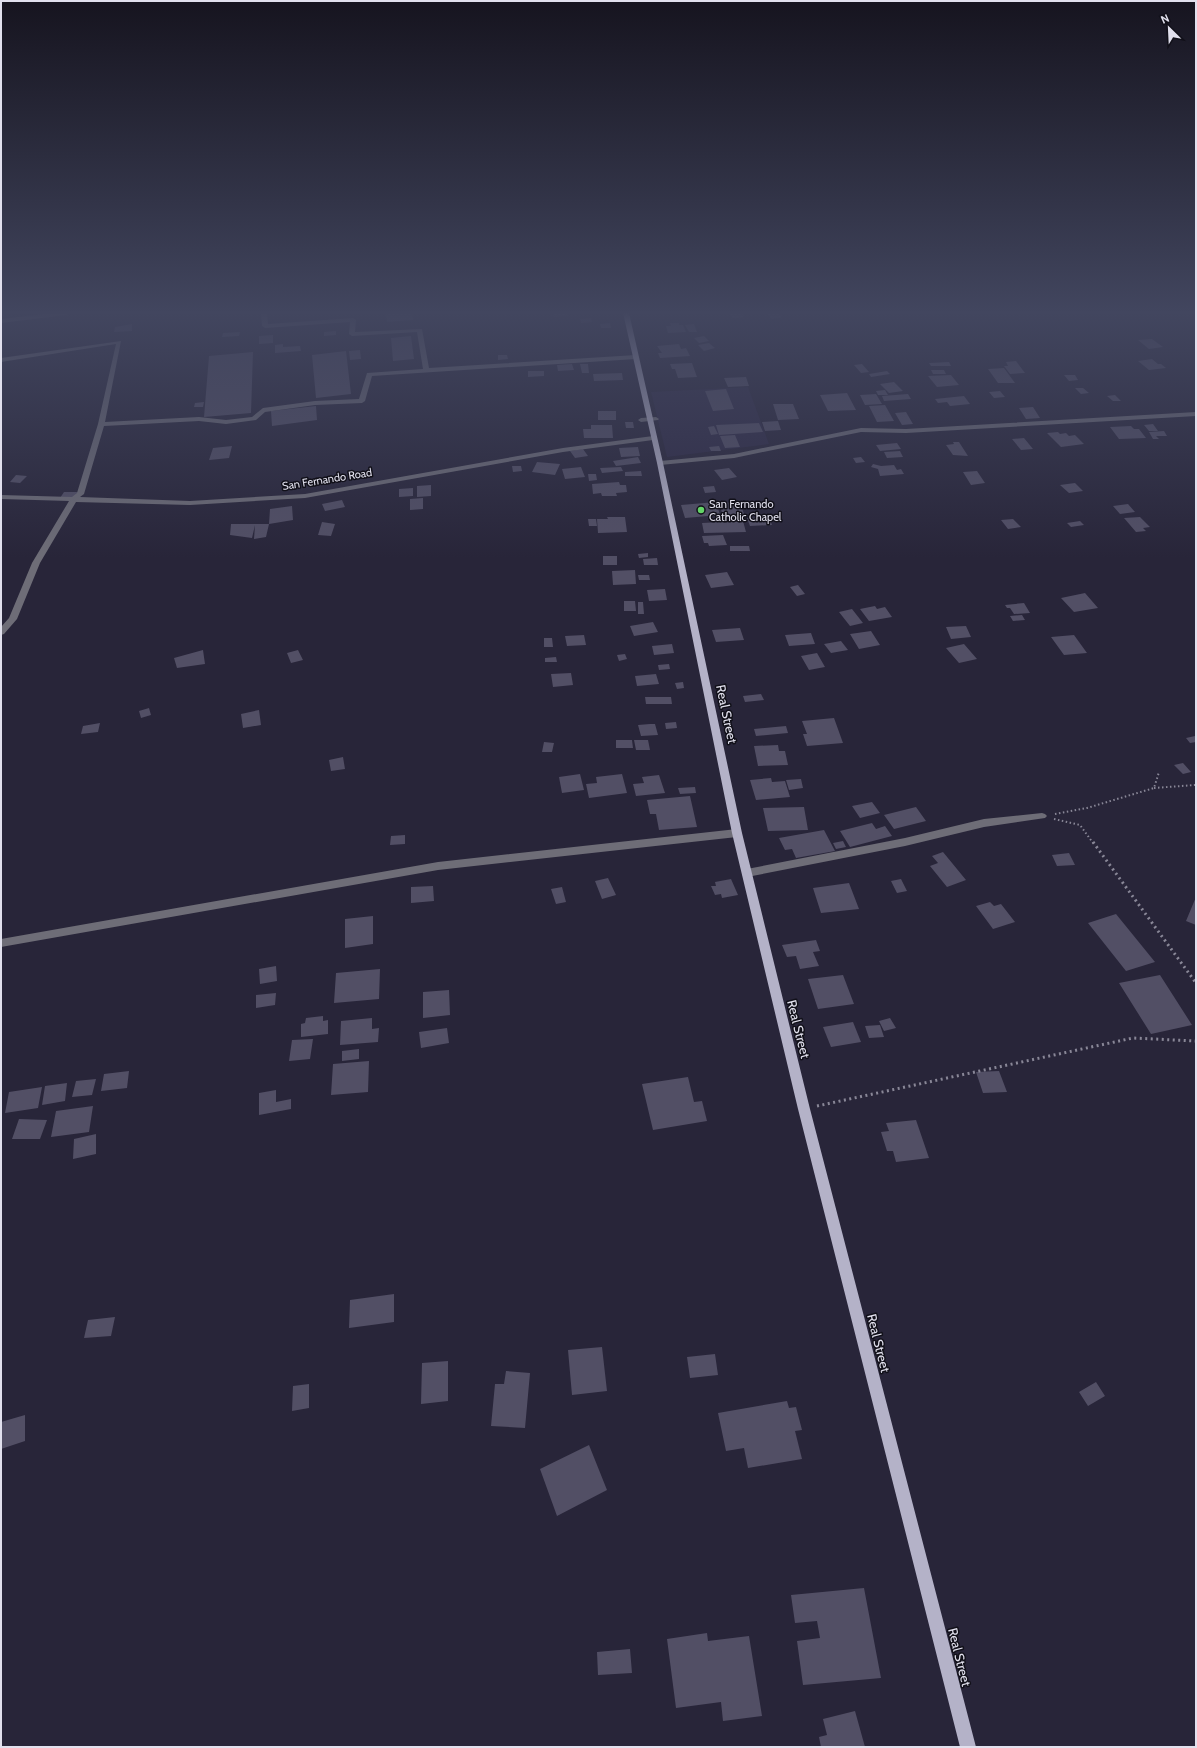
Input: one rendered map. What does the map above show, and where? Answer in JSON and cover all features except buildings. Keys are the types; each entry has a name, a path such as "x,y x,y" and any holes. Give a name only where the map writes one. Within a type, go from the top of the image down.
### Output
{"main road":[{"name":"Real Street","path":"644,395 660,463 737,833 804,1109 968,1747"}],"street":[{"path":"1,632 13,619 36,563 73,500 80,494 101,424 107,395"},
{"path":"101,424 199,419 226,422 254,419 263,410 315,403 362,401 364,395"},
{"path":"660,463 734,456 861,430 906,431 1196,414"},
{"name":"San Fernando Road","path":"1,497 190,503 305,496 563,450 653,438"},
{"path":"1,622 13,619"},
{"path":"747,873 905,842 984,823 1042,816"},
{"path":"1,943 438,866 737,833"}],"path":[{"path":"1154,788 1159,772"},
{"path":"1042,816 1087,808 1154,788 1195,785"},
{"path":"1042,816 1080,825 1196,983"},
{"path":"804,1109 940,1078 1133,1038 1196,1041"}],"shaded area":[{"path":"652,395 751,395 769,444 667,457"}],"place":[{"name":"San Fernando Catholic Chapel","path":"701,510"}]}
